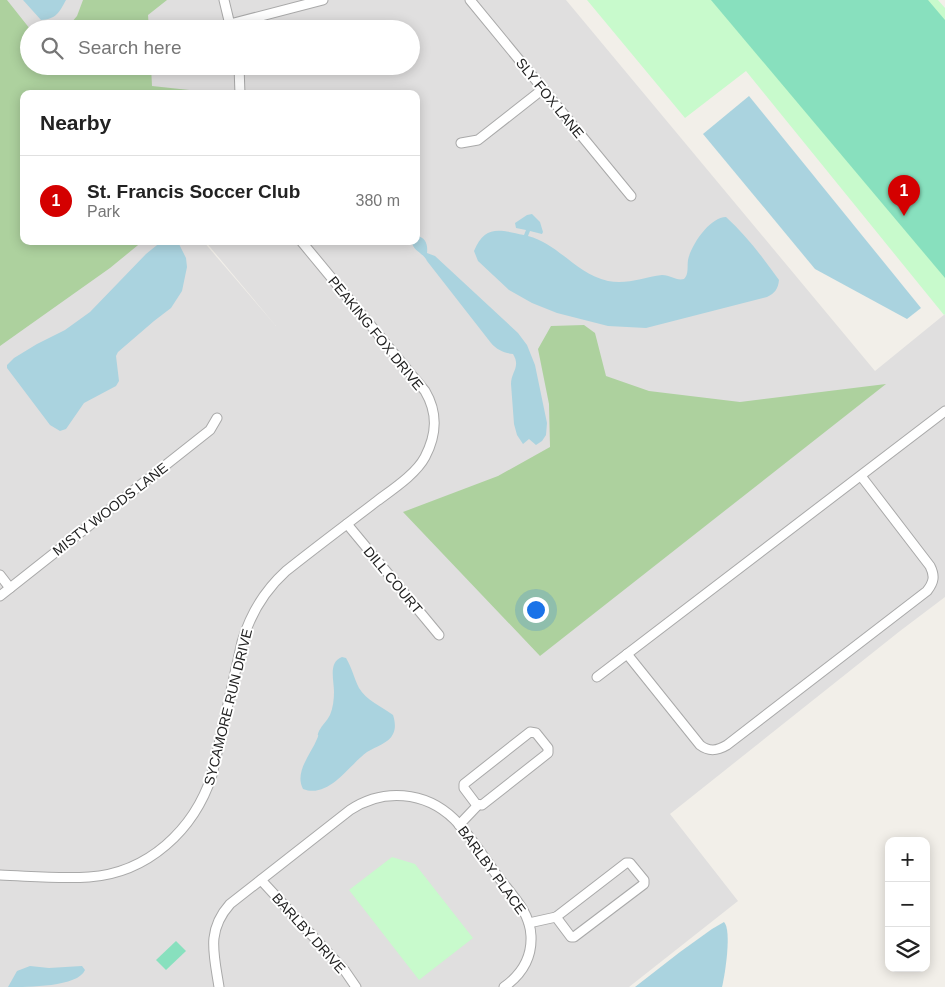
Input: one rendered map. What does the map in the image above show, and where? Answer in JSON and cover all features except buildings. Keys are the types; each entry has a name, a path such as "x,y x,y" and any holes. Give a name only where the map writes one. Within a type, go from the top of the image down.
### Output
{"street":[{"path":"224,0 229,20"},
{"path":"251,20 322,0"},
{"name":"SLY FOX LANE","path":"470,0 630,196"},
{"path":"239,75 240,90"},
{"path":"461,143 478,140 543,90"},
{"name":"PEAKING FOX DRIVE","path":"304,245 425,391 432,404 435,429 432,442 424,458 403,481"},
{"path":"597,677 944,412"},
{"name":"MISTY WOODS LANE","path":"0,596 210,430 217,418"},
{"path":"627,654 700,745 713,751 727,745 931,585 933,573 930,566 861,476"},
{"name":"SYCAMORE RUN DRIVE","path":"0,875 80,878 107,874 148,858 177,836 196,812 210,782 242,642 255,610 282,575 403,481"},
{"name":"DILL COURT","path":"347,524 439,635"},
{"path":"0,575 10,588"},
{"path":"459,825 478,805 482,805 548,753 548,748 536,733 530,732 465,783 464,788 478,805"},
{"name":"BARLBY PLACE","path":"219,987 212,946 218,920 230,904 359,805 380,797 394,795 409,796 426,801 445,812 459,825 524,911 529,923 531,942 529,956 519,974 504,987"},
{"path":"529,923 556,917 627,863 630,863 644,880 643,885 574,937 556,917"},
{"name":"BARLBY DRIVE","path":"261,880 345,971 356,987"}],"shaded area":[{"path":"0,0 566,0 875,371 945,314 945,597 670,814 738,901 629,987 0,987 0,109 20,93 20,245 206,245 276,326 208,245 420,245 420,90 23,90 42,75 420,75 420,20 20,20"}],"green space":[{"path":"0,0 7,0 23,20 20,20 20,75 151,75 152,86 189,90 20,90 20,245 138,245 110,268 0,346"},
{"path":"83,0 167,0 148,15 148,20 74,20"},
{"path":"587,0 938,0 945,8 945,314 746,71 685,118"},
{"path":"711,0 928,0 945,20 945,278"},
{"path":"584,325 595,333 606,376 649,391 740,402 886,384 540,656 403,512 498,476 550,447 549,404 538,349 551,326"},
{"path":"392,857 415,864 473,938 419,980 349,890"},
{"path":"176,941 186,951 166,970 156,960"}],"water":[{"path":"23,0 66,0 54,17 41,20"},
{"path":"749,96 921,308 907,319 815,269 703,134"},
{"path":"532,214 540,222 543,232 542,234 530,231 528,236 549,245 586,272 615,282 662,275 684,279 687,273 690,254 697,240 714,222 726,217 748,239 767,264 779,280 778,286 767,297 646,328 608,326 557,313 532,303 509,290 478,261 474,251 483,236 494,231 524,235 526,230 516,228 515,223"},
{"path":"420,237 422,238 426,242 427,253 435,256 518,333 527,345 535,365 547,423 546,435 536,445 529,439 523,444 517,435 514,424 511,380 516,362 513,354 501,351 491,343 425,258 413,245 420,245"},
{"path":"157,245 180,245 186,258 187,267 182,291 171,308 118,352 116,356 119,381 116,386 84,403 66,429 60,431 50,425 7,368 7,365 14,358 65,330 90,312"},
{"path":"346,658 362,692 370,700 393,715 394,732 388,740 367,752 330,785 312,791 303,789 301,776 304,763 317,739 319,731 331,712 334,695 333,667 338,659"},
{"path":"724,922 728,943 722,987 635,987 680,952"},
{"path":"30,966 49,968 82,966 85,970 81,976 63,983 8,987 17,971"}],"place":[{"name":"St. Francis Soccer Club","path":"904,216"}]}
